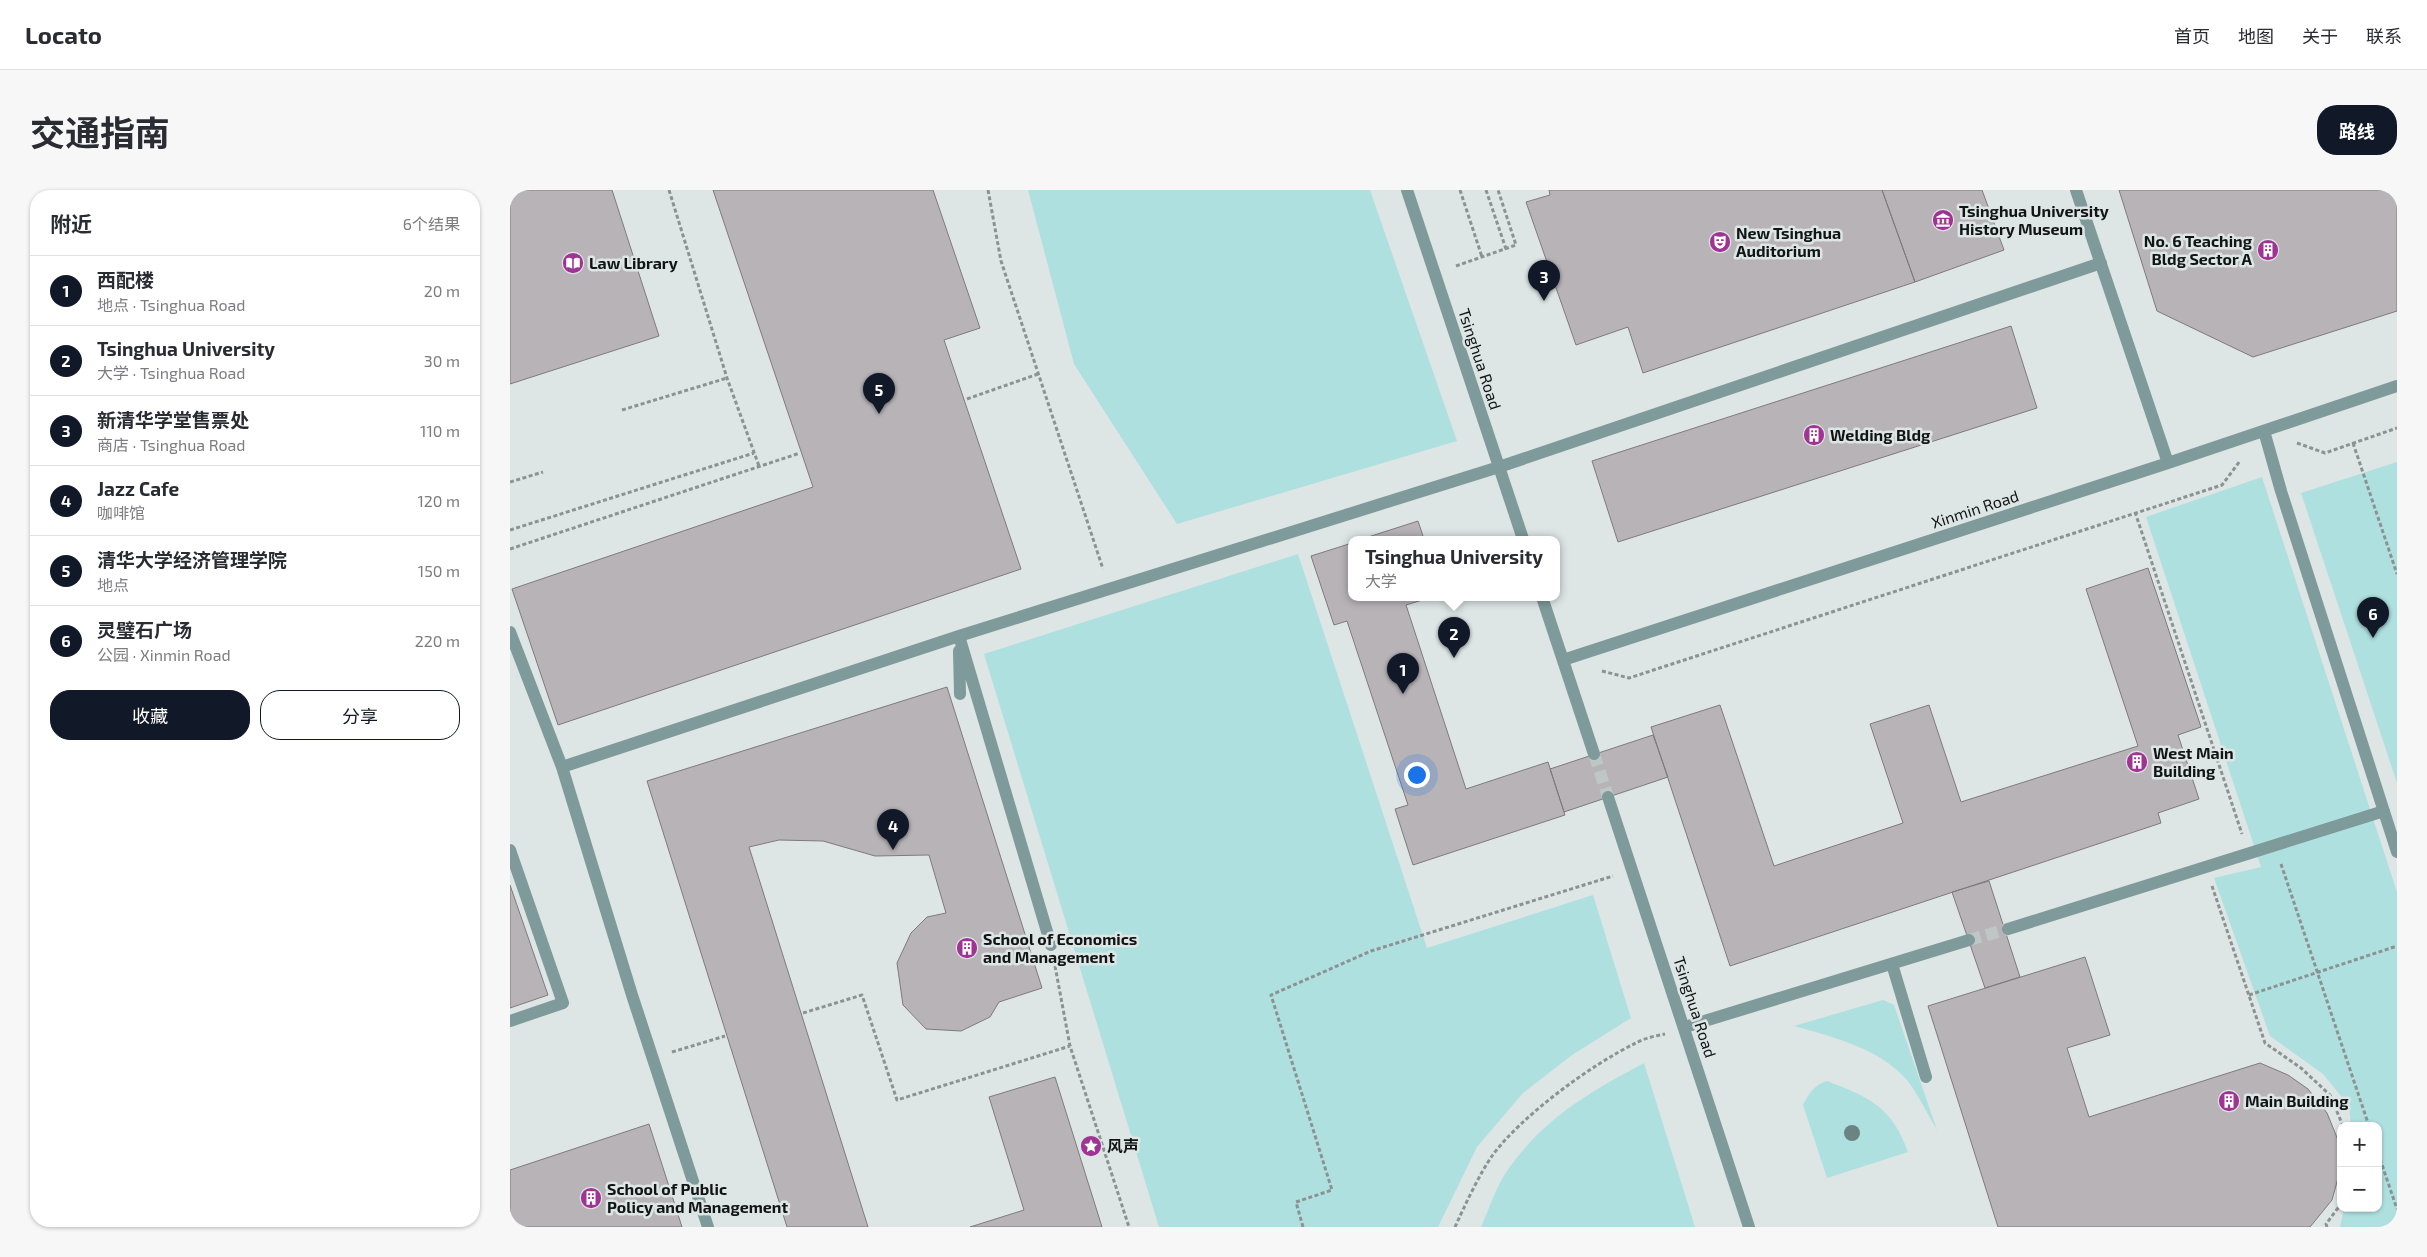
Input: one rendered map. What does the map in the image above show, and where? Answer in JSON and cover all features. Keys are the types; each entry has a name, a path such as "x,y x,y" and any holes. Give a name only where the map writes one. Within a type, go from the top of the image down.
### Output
{"street":[{"name":"Tsinghua Road","path":"1407,190 1522,536"},
{"path":"2076,190 2168,463"},
{"path":"562,767 959,636 1499,467 2101,263"},
{"name":"Xinmin Road","path":"1563,660 2168,463 2397,386"},
{"path":"2264,431 2397,852"},
{"path":"1543,601 1594,754"},
{"path":"510,632 562,767 652,1057 708,1227"},
{"path":"959,636 960,694"},
{"path":"959,636 1051,945"},
{"name":"Tsinghua Road","path":"1608,797 1749,1227"},
{"path":"2008,929 2384,811"},
{"path":"510,850 563,1003 510,1021"},
{"path":"1685,1028 1969,940"},
{"path":"1892,964 1926,1077"}],"path":[{"path":"669,190 728,378 759,466"},
{"path":"988,190 1001,261 1110,588"},
{"path":"1460,190 1482,257"},
{"path":"1486,190 1506,249"},
{"path":"1456,266 1516,246 1498,190"},
{"path":"967,398 1038,374"},
{"path":"622,410 728,378"},
{"path":"1597,669 1629,678 2222,485 2264,431 2325,453 2397,428"},
{"path":"2354,443 2397,574"},
{"path":"510,530 754,453"},
{"path":"510,548 800,453"},
{"path":"510,482 543,472"},
{"path":"2135,512 2248,854"},
{"path":"2275,845 2368,1122"},
{"path":"2205,867 2265,1043 2301,1068 2330,1095 2341,1122"},
{"path":"1303,1227 1296,1202 1332,1190 1271,995 1371,952 1616,875"},
{"path":"1051,945 1070,1046 1129,1227"},
{"path":"2249,995 2397,946"},
{"path":"803,1013 862,995 897,1100 1070,1046"},
{"path":"1456,1227 1492,1156 1533,1113 1579,1078 1637,1042 1685,1028"},
{"path":"652,1057 725,1036"},
{"path":"2382,1166 2397,1209"},
{"path":"2327,1227 2326,1224 2337,1209"}],"shaded area":[{"path":"1028,190 1370,190 1457,441 1177,524 1074,364"},
{"path":"2397,462 2397,783 2301,493"},
{"path":"2262,477 2397,892 2397,1227 2340,1227 2343,1212 2382,1212 2382,1122 2351,1122 2349,1106 2323,1074 2270,1036 2214,878 2261,867 2146,517"},
{"path":"1298,554 1427,948 1593,895 1631,1018 1572,1055 1523,1093 1477,1147 1438,1227 1159,1227 984,654"},
{"path":"1883,1000 1894,1005 1937,1130 1907,1080 1896,1069 1855,1045 1794,1026"},
{"path":"1644,1063 1695,1227 1481,1227 1503,1177 1521,1152 1536,1136 1568,1108"},
{"path":"1827,1081 1867,1099 1877,1106 1894,1124 1908,1152 1827,1178 1803,1105 1812,1090"}],"building":[{"name":"Law Library","path":"510,190 612,190 659,336 510,384"},
{"path":"713,190 933,190 980,328 944,340 1021,569 558,725 512,589 813,487"},
{"name":"New Tsinghua Auditorium","path":"1549,190 1882,190 1915,282 1643,373 1628,327 1576,345 1526,202 1550,195"},
{"name":"Tsinghua University History Museum","path":"1882,190 1982,190 2004,250 1915,282"},
{"name":"No. 6 Teaching Bldg Sector A","path":"2119,190 2397,190 2397,311 2253,357 2157,311"},
{"name":"Welding Bldg","path":"2011,326 2037,408 1618,542 1592,461"},
{"path":"1418,521 1423,536 1371,536"},
{"path":"1348,544 1348,601 1419,601 1406,605 1466,789 1548,762 1565,815 1413,865 1395,809 1408,805 1347,621 1334,625 1311,556"},
{"name":"West Main Building","path":"2148,568 2201,727 2178,735 2199,799 2158,813 2161,823 1730,966 1651,727 1720,705 1774,866 1903,823 1870,724 1929,705 1961,802 2138,746 2086,589"},
{"name":"School of Economics and Management","path":"947,687 1042,988 999,1002 990,1017 961,1031 926,1029 903,1005 897,963 911,933 927,917 946,913 929,855 875,856 823,841 779,840 749,847 868,1227 787,1227 647,781"},
{"path":"1653,735 1668,777 1564,812 1550,769"},
{"path":"1989,881 2020,977 1985,988 1952,892"},
{"path":"510,885 548,995 510,1008"},
{"name":"Main Building","path":"2085,957 2110,1035 2067,1048 2089,1117 2260,1063 2288,1075 2308,1089 2327,1113 2337,1138 2337,1182 2332,1200 2310,1227 1998,1227 1928,1006"},
{"path":"1055,1077 1102,1227 970,1227 1024,1210 989,1097"},
{"name":"School of Public Policy and Management","path":"649,1124 682,1227 510,1227 510,1170"}],"tunnel":[{"path":"1594,754 1608,797"},
{"path":"1969,940 2008,929"}],"place":[{"name":"Tsinghua University History Museum","path":"1943,220"},
{"name":"New Tsinghua Auditorium","path":"1720,242"},
{"name":"No. 6 Teaching Bldg Sector A","path":"2268,250"},
{"name":"Law Library","path":"573,263"},
{"name":"新清华学堂售票处","path":"1544,301"},
{"name":"清华大学经济管理学院","path":"879,414"},
{"name":"Welding Bldg","path":"1814,435"},
{"name":"灵璧石广场","path":"2373,638"},
{"name":"Tsinghua University","path":"1454,658"},
{"name":"西配楼","path":"1403,694"},
{"name":"West Main Building","path":"2137,762"},
{"name":"Jazz Cafe","path":"893,850"},
{"name":"School of Economics and Management","path":"967,948"},
{"name":"Main Building","path":"2229,1101"},
{"name":"风声","path":"1091,1146"},
{"name":"School of Public Policy and Management","path":"591,1198"}]}
